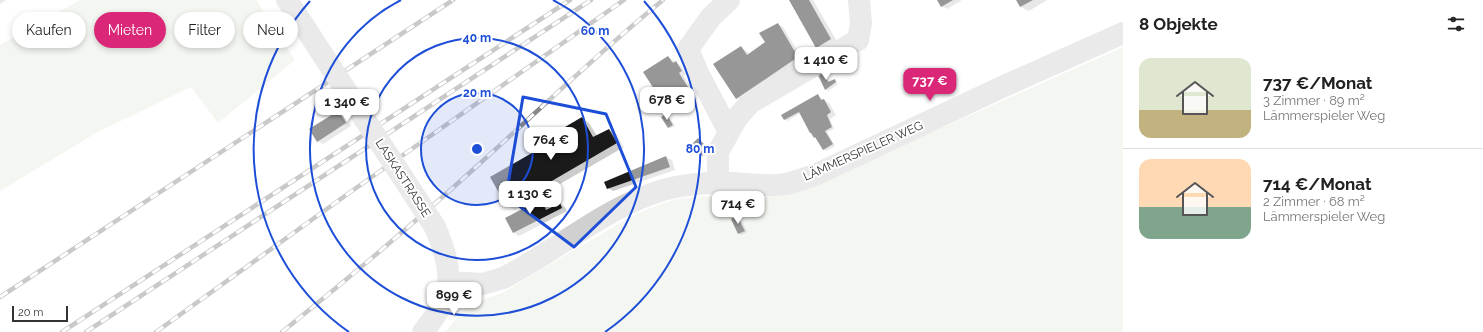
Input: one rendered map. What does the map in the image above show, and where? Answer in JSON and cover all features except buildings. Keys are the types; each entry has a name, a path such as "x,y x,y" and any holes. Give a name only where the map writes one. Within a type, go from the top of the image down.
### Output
{"street":[{"name":"LASKASTRASSE","path":"287,0 435,227 448,261 449,282"},
{"path":"729,0 711,17 688,49 697,71 729,132"},
{"path":"718,184 718,152 738,118 750,104 858,40 861,23 859,0"},
{"name":"LÄMMERSPIELER WEG","path":"449,282 483,284 495,281 513,273 614,212 640,199 663,190 681,186 732,183 767,186 785,184 817,174 995,90 1123,33"},
{"path":"423,332 442,304 447,293 449,282"}],"highlighted area":[{"path":"523,97 606,114 636,187 574,247 506,196"}],"shaded area":[{"path":"80,0 256,0 264,12 243,12 243,48 287,48 295,60 218,123 191,87 96,133 0,191 0,45 12,38 12,48 86,48 86,12 59,12"},
{"path":"1123,47 1123,332 445,332 468,305 502,293 630,217 650,208 670,201 692,197 769,196 818,183"}],"railway":[{"path":"0,297 453,0"},
{"path":"62,332 570,0"},
{"path":"86,332 591,0"},
{"path":"156,332 349,193 624,0"},
{"path":"282,332 356,272 476,167 592,61 663,0"}]}
